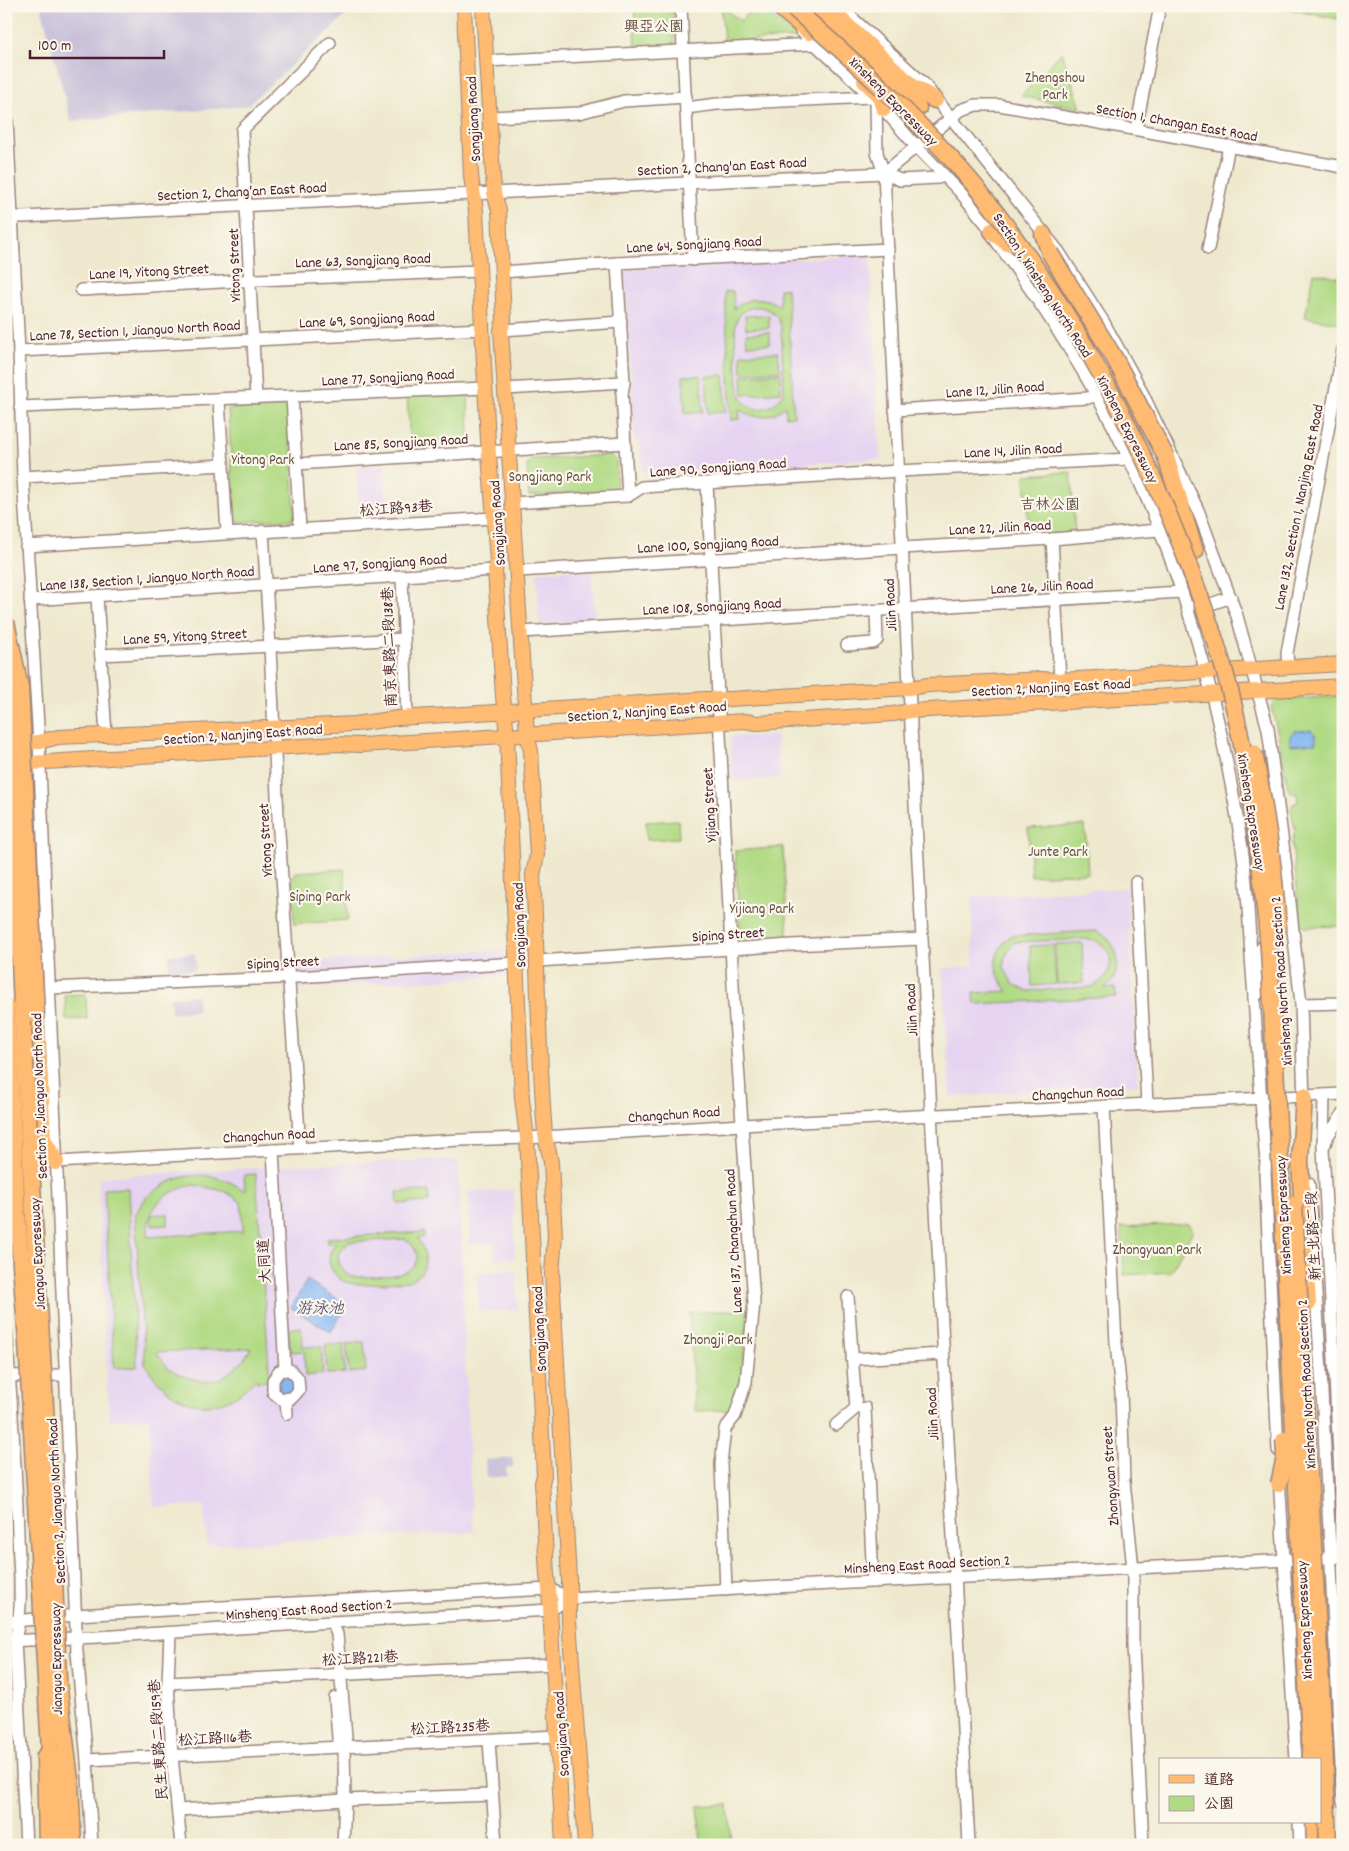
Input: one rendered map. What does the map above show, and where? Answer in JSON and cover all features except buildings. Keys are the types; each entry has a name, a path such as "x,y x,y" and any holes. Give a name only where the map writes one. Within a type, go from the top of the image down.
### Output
{"highway":[{"path":"778,6 875,97"},
{"name":"Xinsheng Expressway","path":"791,6 863,68 912,116 959,167 1022,248 1073,325 1111,392 1192,556 1237,718 1258,848 1270,942 1311,1758"},
{"name":"Xinsheng Expressway","path":"807,6 857,50 918,108 944,136 982,179 1053,275 1092,336 1127,400 1192,556 1228,649 1244,708 1260,784 1277,900 1328,1845"},
{"path":"826,6 913,87 935,100"},
{"path":"992,231 1007,243 1079,353 1135,460 1162,517 1192,556"},
{"path":"1043,234 1050,252 1116,359 1166,457 1192,556"},
{"path":"6,622 20,687 43,1139 56,1162"},
{"name":"Jianguo Expressway","path":"6,664 25,1055 52,1526 54,1845"},
{"path":"1270,942 1266,1041 1285,1457 1279,1484"},
{"name":"Jianguo Expressway","path":"6,1006 17,1214 52,1681 62,1845"},
{"path":"1304,1096 1300,1161 1311,1365 1309,1474"},
{"path":"6,1148 7,1167 17,1214"},
{"path":"47,1845 44,1779 52,1681"},
{"path":"52,1681 70,1781 73,1845"},
{"path":"1314,1824 1315,1845"}],"main road":[{"name":"Songjiang Road","path":"464,6 471,176 475,194 485,388 497,561 495,570 503,696 506,711 523,1118 527,1138 544,1476 542,1483 546,1575 551,1610 563,1845"},
{"name":"Songjiang Road","path":"482,6 494,193 499,210 504,320 501,330 508,450 525,710 527,735 531,751 538,855 534,875 545,1137 551,1163 555,1236 552,1273 569,1598 585,1845"},
{"name":"Section 2, Nanjing East Road","path":"6,744 39,742 58,738 355,724 406,717 706,699 718,700 1041,678 1060,680 1343,664"},
{"name":"Section 2, Nanjing East Road","path":"6,764 336,744 361,745 815,719 893,714 910,711 1343,686"}],"street":[{"path":"681,6 694,260"},
{"name":"Section 1, Xinsheng North Road","path":"770,6 875,97 916,146 961,193 992,231 994,238 1053,323 1096,395 1129,458 1168,551 1207,672"},
{"name":"Section 1, Xinsheng North Road","path":"839,6 922,83 1059,252 1103,321 1163,433 1198,510 1231,597 1251,670"},
{"path":"1136,129 1160,6"},
{"name":"Yitong Street","path":"256,398 242,130 330,44"},
{"path":"486,61 815,44"},
{"path":"490,117 579,113 624,100 717,104 875,97"},
{"name":"Jilin Road","path":"875,97 877,153 884,174 969,1845"},
{"name":"Section 2, Jianguo North Road","path":"6,101 9,216 19,351 26,546 40,763 64,1375 77,1638 92,1845"},
{"name":"Section 1, Changan East Road","path":"951,118 966,108 992,104 1343,167"},
{"path":"884,174 951,118"},
{"path":"1208,249 1229,146"},
{"name":"Section 2, Chang'an East Road","path":"475,194 884,174 900,180 938,178 944,175"},
{"name":"Section 2, Chang’an East Road","path":"9,216 23,217 475,194"},
{"name":"Lane 64, Songjiang Road","path":"503,272 618,263 888,250"},
{"path":"618,263 624,382 622,394 628,496"},
{"name":"Lane 63, Songjiang Road","path":"250,280 479,271"},
{"name":"Lane 19, Yitong Street","path":"81,290 250,280"},
{"path":"501,330 620,322"},
{"name":"Lane 69, Songjiang Road","path":"253,340 482,329"},
{"name":"Lane 78, Section 1, Jianguo North Road","path":"19,351 253,340"},
{"name":"Lane 132, Section 1, Nanjing East Road","path":"1288,667 1286,653 1342,351"},
{"path":"505,389 624,382"},
{"name":"Lane 77, Songjiang Road","path":"292,397 485,388"},
{"path":"1096,395 1108,398 1129,443 1139,445 1163,433"},
{"name":"Lane 12, Jilin Road","path":"895,410 1088,398 1096,395"},
{"path":"20,407 292,397 300,529 26,546"},
{"path":"219,400 227,533"},
{"name":"Lane 85, Songjiang Road","path":"296,464 625,442"},
{"path":"1139,445 1135,454 1156,506 1152,512"},
{"name":"Lane 14, Jilin Road","path":"898,471 1129,458"},
{"path":"23,477 223,465"},
{"name":"Lane 90, Songjiang Road","path":"512,503 628,496 642,487 898,471"},
{"name":"Yijiang Street","path":"706,484 742,1125"},
{"name":"松江路93巷","path":"300,529 494,518"},
{"name":"Lane 22, Jilin Road","path":"902,547 1052,539 1159,530"},
{"name":"Yitong Street","path":"263,531 276,748 278,817 300,1148"},
{"path":"1052,539 1060,680"},
{"name":"Lane 100, Songjiang Road","path":"516,571 902,547"},
{"path":"1168,551 1179,563 1193,603 1208,605 1231,597"},
{"name":"Lane 97, Songjiang Road","path":"267,586 495,570"},
{"name":"南京東路二段138巷","path":"402,576 406,717"},
{"name":"Lane 138, Section 1, Jianguo North Road","path":"30,600 267,586"},
{"name":"Lane 26, Jilin Road","path":"905,609 1182,592"},
{"path":"97,596 106,735"},
{"name":"Lane 108, Songjiang Road","path":"521,632 905,609"},
{"path":"847,645 873,643 877,640 876,611"},
{"name":"Lane 59, Yitong Street","path":"101,655 403,639"},
{"name":"Xinsheng North Road Section 2","path":"1251,670 1268,730 1279,807 1301,1004 1304,1096 1321,1372 1328,1558 1339,1661 1343,1802"},
{"name":"Xinsheng North Road Section 2","path":"1207,672 1242,849 1266,1162 1279,1484 1296,1758"},
{"path":"1221,736 1232,750 1242,807 1256,810 1279,807"},
{"path":"1136,882 1147,1104"},
{"path":"1254,998 1263,987 1261,949 1270,942 1294,933"},
{"name":"Siping Street","path":"537,961 922,939"},
{"name":"Siping Street","path":"50,988 289,978 518,963"},
{"path":"1301,1004 1343,1003"},
{"name":"Changchun Road","path":"6,1162 56,1162 1343,1094"},
{"name":"新生北路二段","path":"1324,1095 1324,1148 1342,1475 1341,1545 1328,1558"},
{"name":"Zhongyuan Street","path":"1104,1106 1116,1343 1121,1392 1124,1481 1133,1568 1133,1646 1143,1845"},
{"name":"新生北路二段","path":"1324,1148 1327,1137 1343,1114"},
{"name":"Lane 137, Changchun Road","path":"726,1590 721,1464 725,1429 736,1416 746,1382 754,1303 742,1125"},
{"name":"大同道","path":"273,1150 285,1370"},
{"path":"836,1425 856,1408 848,1297"},
{"path":"6,1329 11,1492 20,1598 20,1621 11,1640 26,1845"},
{"path":"852,1359 944,1354"},
{"path":"285,1370 290,1370 298,1378 299,1390 292,1398 281,1399 273,1392 273,1380 279,1371 285,1370"},
{"path":"8,1376 64,1375"},
{"path":"286,1399 287,1414"},
{"path":"864,1408 874,1582"},
{"name":"Minsheng East Road Section 2","path":"6,1622 76,1615 549,1589 569,1598 1343,1557"},
{"path":"551,1610 569,1598"},
{"name":"Minsheng East Road Section 2","path":"11,1640 77,1638 551,1610"},
{"path":"332,1622 337,1634 336,1674 346,1737 344,1747 345,1800 343,1845"},
{"name":"民生東路二段159巷","path":"170,1632 168,1683 172,1756 181,1845"},
{"name":"松江路221巷","path":"168,1683 554,1664"},
{"name":"松江路235巷","path":"344,1747 557,1736"},
{"path":"489,1740 496,1845"},
{"name":"松江路116巷","path":"87,1760 344,1747"},
{"path":"178,1810 345,1800 492,1795"},
{"path":"1299,1824 1300,1845"}],"shaded area":[{"path":"41,6 356,6 247,106 71,121"},
{"path":"870,255 880,459 645,473 642,470 640,441 635,441 625,273 629,269"},
{"path":"385,465 387,512 359,513 356,466"},
{"path":"591,569 595,621 539,624 537,572"},
{"path":"776,735 780,778 733,781 730,737"},
{"path":"1127,888 1138,1084 950,1097 942,969 973,966 972,897"},
{"path":"504,950 505,976 296,988 295,962"},
{"path":"195,953 196,970 169,972 168,955"},
{"path":"197,995 198,1011 171,1013 170,997"},
{"path":"452,1159 458,1162 470,1486 474,1532 207,1545 204,1505 154,1507 149,1418 109,1420 98,1177"},
{"path":"513,1190 515,1258 495,1259 494,1243 470,1244 468,1192"},
{"path":"516,1270 518,1310 479,1312 476,1272"},
{"path":"513,1458 513,1467 506,1468 507,1476 486,1478 485,1460"},
{"path":"6,1500 9,1500 13,1598 6,1598"}],"green space":[{"name":"興亞公園","path":"634,6 673,6 675,46 636,49"},
{"path":"721,6 741,21 753,6 758,6 799,38 724,42"},
{"path":"1273,6 1343,6 1343,20"},
{"name":"Zhengshou Park","path":"1062,52 1081,108 1021,96"},
{"path":"1314,273 1343,278 1343,324 1305,317"},
{"path":"787,288 794,416 786,417 785,406 768,416 751,415 739,409 740,419 731,420 725,292 733,291 734,309 751,299 768,300 780,307 779,289","holes":["753,307 771,311 777,317 781,326 784,391 775,403 763,408 756,408 744,402 740,395 738,382 736,322 745,311"]},
{"path":"769,315 769,328 746,329 745,316"},
{"path":"770,332 770,344 747,345 746,334"},
{"path":"778,352 780,371 742,373 741,354"},
{"path":"780,373 781,392 743,395 742,376"},
{"path":"701,375 703,412 685,414 683,376"},
{"path":"724,375 726,412 708,413 706,376"},
{"path":"468,392 469,440 410,444 407,395"},
{"name":"Yitong Park","path":"289,405 295,519 235,522 228,409"},
{"name":"Songjiang Park","path":"611,455 616,460 617,486 614,491 529,496 527,464 532,459"},
{"name":"吉林公園","path":"1071,472 1075,533 1029,536 1025,475"},
{"path":"1343,696 1343,926 1305,927 1301,925 1292,844 1295,830 1291,809 1293,804 1298,802 1297,794 1292,793 1288,789 1271,706 1277,700"},
{"path":"678,820 679,838 647,840 646,822"},
{"name":"Junte Park","path":"1085,825 1088,873 1031,876 1028,828"},
{"name":"Yijiang Park","path":"783,847 788,935 740,938 735,851"},
{"name":"Siping Park","path":"344,869 348,920 294,924 292,879 296,872"},
{"path":"1096,931 1110,942 1115,950 1117,966 1115,975 1104,989 1115,988 1116,997 975,1004 974,993 1008,991 999,977 996,963 999,950 1010,936","holes":["1090,939 1099,943 1109,955 1109,969 1105,976 1091,987 1027,991 1012,983 1004,967 1004,959 1015,942"]},
{"path":"1082,943 1084,983 1057,984 1055,944"},
{"path":"1053,945 1056,984 1032,986 1030,946"},
{"path":"86,994 87,1019 66,1020 65,995"},
{"path":"256,1174 270,1381 257,1382 256,1378 241,1392 225,1401 212,1405 198,1404 186,1401 163,1387 145,1364 135,1215 149,1195 179,1178 202,1175 213,1177 224,1180 245,1191 244,1175","holes":["194,1185 225,1191 241,1202 243,1231 148,1237 150,1217 159,1202 174,1191","251,1348 234,1369 220,1379 205,1382 186,1377 169,1369 156,1352"]},
{"path":"128,1188 137,1367 114,1368 104,1189"},
{"path":"429,1191 429,1202 398,1204 397,1192"},
{"path":"168,1214 168,1225 152,1226 151,1215"},
{"name":"Zhongyuan Park","path":"1189,1224 1193,1230 1171,1272 1124,1275 1121,1227"},
{"path":"424,1232 424,1237 417,1238 424,1250 425,1263 416,1278 409,1281 378,1284 345,1282 331,1268 330,1253 336,1243 328,1243 327,1238","holes":["405,1239 412,1245 417,1255 414,1265 408,1271 389,1276 351,1277 343,1270 340,1264 338,1254 349,1242"]},
{"name":"Zhongji Park","path":"748,1309 742,1381 732,1410 695,1411 689,1313"},
{"path":"301,1327 303,1347 321,1346 323,1374 305,1376 304,1351 291,1352 288,1329"},
{"path":"364,1342 366,1371 349,1373 346,1344"},
{"path":"343,1344 345,1373 327,1374 325,1345"},
{"path":"728,1804 731,1845 701,1845 698,1806"}],"water":[{"path":"1311,730 1315,734 1316,743 1291,745 1290,736 1294,731"},
{"name":"游泳池","path":"307,1280 347,1305 331,1332 291,1308"},
{"path":"283,1377 289,1377 294,1382 292,1391 283,1393 278,1388 278,1382"}]}
